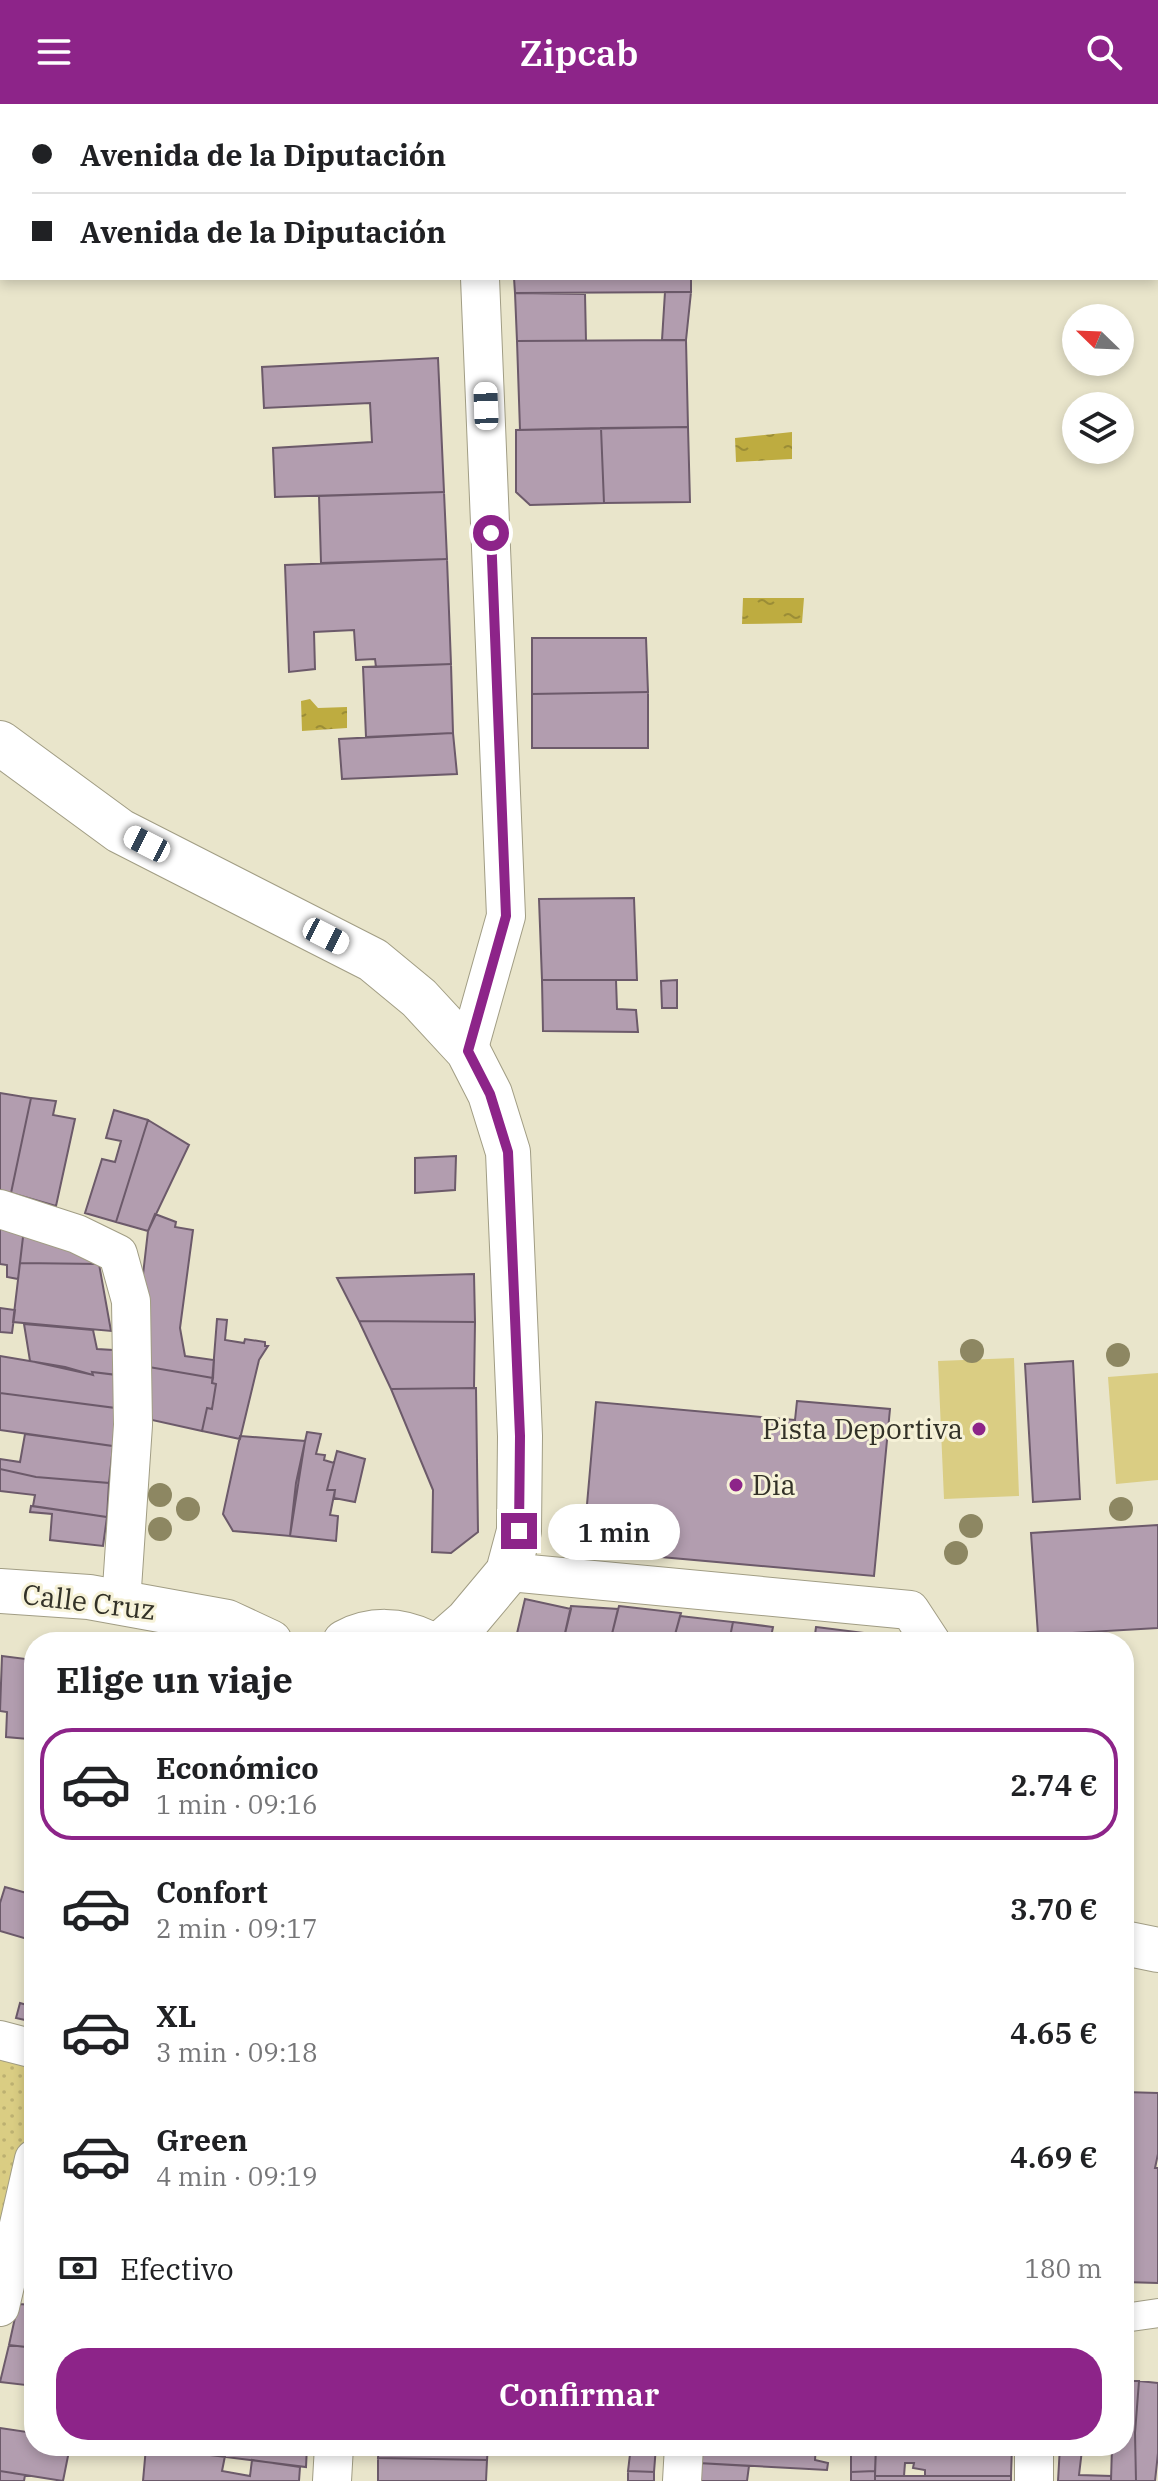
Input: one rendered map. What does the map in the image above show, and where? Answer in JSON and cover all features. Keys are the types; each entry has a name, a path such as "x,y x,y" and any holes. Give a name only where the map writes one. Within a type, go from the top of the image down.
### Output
{"main road":[{"path":"0,743 120,831 373,960 419,998 468,1051 490,1094 508,1152 520,1436 519,1531 508,1572 454,1632"},
{"name":"Calle Cruz","path":"0,1591 89,1597 227,1622 248,1632"},
{"path":"371,1632 400,1632"},
{"path":"1134,1945 1158,1950"}],"street":[{"path":"468,1051 506,916 480,280"},
{"path":"0,1209 77,1234 118,1254 131,1301 133,1425 121,1603"},
{"path":"508,1572 910,1610 924,1632"},
{"path":"0,2040 24,2046"},
{"path":"0,2307 24,2203"},
{"path":"1134,2317 1158,2313"},
{"path":"332,2481 333,2456"},
{"path":"682,2481 683,2456"},
{"path":"1034,2456 1034,2481"}],"shaded area":[{"name":"Pista Deportiva","path":"1014,1358 1019,1496 944,1499 938,1361"},
{"path":"1158,1373 1158,1480 1116,1484 1108,1377"},
{"path":"0,2040 24,2046 24,2203 0,2307"}],"water":[{"path":"792,432 792,459 736,462 735,438"},
{"path":"743,598 804,598 802,623 742,624"},
{"path":"310,699 318,708 347,707 347,728 302,731 301,701"}],"building":[{"path":"514,280 691,280 691,292 515,293"},
{"path":"665,292 691,292 686,340 662,340"},
{"path":"515,293 585,294 586,341 517,341"},
{"path":"686,340 688,427 520,430 517,341"},
{"path":"438,358 444,492 275,497 273,448 372,442 370,403 264,408 262,367"},
{"path":"688,427 690,502 604,503 601,428"},
{"path":"601,428 604,503 530,505 516,492 516,430"},
{"path":"444,492 447,559 321,563 319,496"},
{"path":"447,559 451,664 376,667 375,659 356,660 354,630 314,632 315,669 289,672 285,565"},
{"path":"532,638 646,638 648,692 532,694"},
{"path":"451,664 453,733 366,737 363,667"},
{"path":"648,692 648,748 532,748 532,694"},
{"path":"453,733 457,774 342,779 339,739"},
{"path":"634,898 637,980 542,980 539,899"},
{"path":"542,980 616,980 617,1009 636,1010 638,1032 543,1031"},
{"path":"677,980 677,1008 662,1008 661,981"},
{"path":"0,1093 31,1098 11,1193 0,1191"},
{"path":"31,1098 56,1101 53,1115 75,1119 56,1206 11,1193"},
{"path":"114,1110 148,1120 116,1222 85,1213 102,1159 115,1162 121,1141 106,1138"},
{"path":"148,1120 189,1145 148,1231 116,1222"},
{"path":"456,1156 455,1190 415,1193 415,1158"},
{"path":"155,1214 176,1222 175,1227 193,1230 180,1328 185,1356 214,1360 213,1378 143,1366 137,1327 148,1231"},
{"path":"0,1216 25,1220 18,1279 7,1277 7,1265 0,1264"},
{"path":"25,1220 99,1264 20,1263"},
{"path":"20,1263 99,1264 111,1331 13,1322"},
{"path":"474,1274 475,1322 359,1321 337,1278"},
{"path":"0,1308 15,1310 12,1333 0,1332"},
{"path":"217,1319 227,1320 225,1340 244,1343 245,1339 265,1342 268,1346 259,1360 240,1439 202,1431 207,1408 212,1409 216,1384 212,1383"},
{"path":"359,1321 475,1322 474,1388 391,1389"},
{"path":"24,1324 93,1330 97,1349 113,1350 117,1375 92,1372 93,1375 30,1361"},
{"path":"0,1356 93,1375 92,1372 117,1375 116,1408 0,1393"},
{"path":"1073,1361 1080,1499 1033,1502 1025,1364"},
{"path":"143,1366 213,1378 212,1383 216,1384 212,1409 207,1408 202,1431 152,1420"},
{"path":"476,1388 478,1532 451,1553 432,1552 433,1490 391,1389"},
{"path":"0,1393 116,1408 113,1446 0,1430"},
{"name":"Dia","path":"797,1401 890,1409 874,1576 583,1550 596,1402 795,1420"},
{"path":"307,1432 321,1434 316,1454 325,1455 324,1460 334,1463 327,1490 335,1490 330,1515 338,1516 336,1541 290,1536 296,1483"},
{"path":"25,1434 113,1446 109,1483 36,1477 0,1469 0,1459 20,1462"},
{"path":"240,1436 305,1441 290,1536 233,1531 223,1514"},
{"path":"337,1451 365,1459 355,1502 334,1498 335,1490 327,1490"},
{"path":"0,1469 36,1477 109,1483 107,1517 33,1506 35,1495 0,1491"},
{"path":"31,1506 107,1517 103,1546 50,1540 52,1514 30,1512"},
{"path":"1158,1525 1158,1628 1038,1632 1031,1533"},
{"path":"525,1599 571,1609 565,1632 517,1632"},
{"path":"571,1606 618,1609 612,1632 565,1632"},
{"path":"619,1606 681,1613 676,1632 612,1632"},
{"path":"680,1616 733,1622 731,1632 676,1632"},
{"path":"733,1622 773,1627 772,1632 731,1632"},
{"path":"816,1627 857,1632 815,1632"},
{"path":"2,1656 24,1659 24,1739 6,1737 7,1712 0,1711"},
{"path":"5,1887 24,1892 24,1938 0,1931 0,1903"},
{"path":"20,2003 24,2004 24,2020 16,2018"},
{"path":"1134,2092 1158,2093 1158,2154 1155,2168 1158,2168 1158,2283 1134,2282"},
{"path":"18,2304 24,2304 24,2347 9,2345"},
{"path":"9,2345 24,2347 24,2385 0,2382"},
{"path":"1134,2381 1139,2381 1135,2433 1136,2481 1111,2481 1112,2456 1134,2456"},
{"path":"1139,2381 1158,2383 1155,2481 1136,2481 1135,2433"},
{"path":"0,2428 24,2432 24,2456 68,2456 63,2481 0,2471"},
{"path":"145,2456 225,2456 222,2471 250,2476 252,2460 300,2467 299,2481 143,2481"},
{"path":"218,2456 307,2456 306,2467"},
{"path":"378,2456 487,2456 487,2460"},
{"path":"630,2456 655,2456 654,2472 628,2471"},
{"path":"699,2456 815,2456 815,2460 828,2463 827,2470 698,2463"},
{"path":"851,2456 876,2456 875,2471 851,2472"},
{"path":"876,2456 1012,2456 1011,2476 925,2476 925,2470 913,2468 914,2463 905,2463 904,2476 875,2476"},
{"path":"1059,2456 1081,2456 1079,2475 1111,2476 1111,2481 1058,2481"},
{"path":"378,2458 487,2460 486,2481 378,2481"},
{"path":"698,2463 749,2466 747,2481 697,2481"},
{"path":"0,2471 25,2475 24,2481 0,2481"},
{"path":"628,2471 654,2472 654,2481 628,2481"},
{"path":"875,2471 875,2481 851,2481 851,2472"},
{"path":"875,2476 1011,2476 1011,2481 875,2481"}],"place":[{"name":"Pista Deportiva","path":"979,1429"},
{"name":"Dia","path":"736,1485"}],"route":[{"path":"491,533 506,916 468,1051 490,1094 508,1152 520,1436 519,1531"}]}
